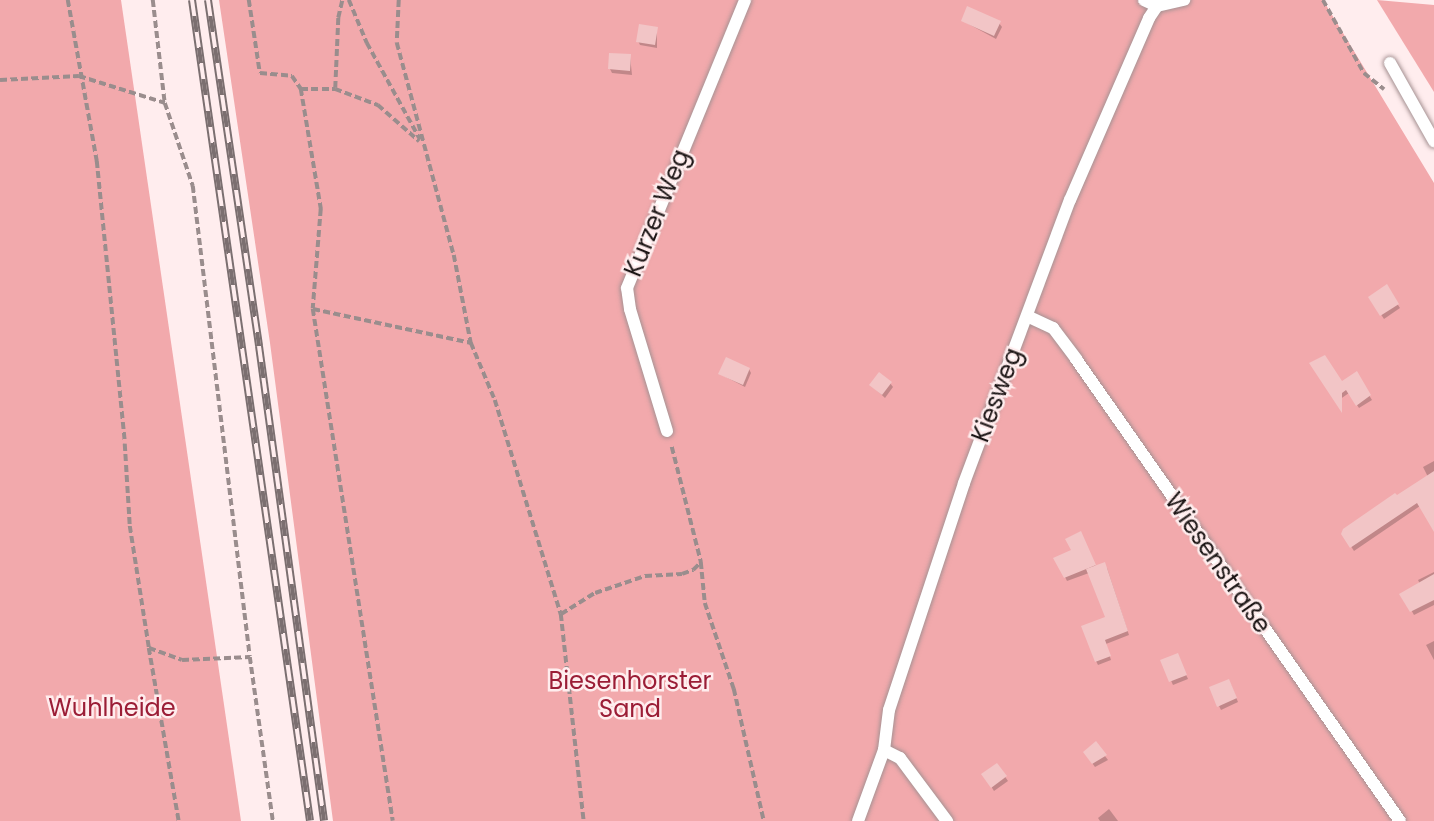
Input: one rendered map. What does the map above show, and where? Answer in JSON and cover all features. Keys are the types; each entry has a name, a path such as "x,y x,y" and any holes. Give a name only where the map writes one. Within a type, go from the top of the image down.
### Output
{"lane":[{"name":"Kurzer Weg","path":"667,431 629,309 627,288 745,0"},
{"path":"1144,0 1157,6 1184,0"},
{"name":"Kiesweg","path":"858,821 884,750 889,710 964,482 1070,200 1157,6"},
{"path":"1391,63 1434,141"},
{"name":"Wiesenstraße","path":"1027,316 1053,328 1076,359 1400,821"},
{"path":"884,750 900,758 947,821"}],"path":[{"path":"68,0 79,76 97,161 125,444 130,526 178,821"},
{"path":"153,0 165,103 193,186 250,657 273,821"},
{"path":"249,0 260,73 292,76 301,89 321,209 313,309 393,821"},
{"path":"335,89 338,18 342,0"},
{"path":"349,0 366,43 422,144"},
{"path":"399,0 397,43 454,255 471,343 495,400 561,614 584,821"},
{"path":"1322,0 1364,73 1413,107"},
{"path":"0,80 79,76 165,103"},
{"path":"301,89 335,89 379,105 422,144"},
{"path":"313,309 471,343"},
{"path":"667,431 701,562 705,603 734,689 764,821"},
{"path":"561,614 596,593 645,576 682,574 693,570 701,562"},
{"path":"149,648 182,660 250,657"}],"green space":[{"name":"Wuhlheide","path":"0,0 121,0 241,821 0,821"},
{"name":"Biesenhorster Sand","path":"219,0 1323,0 1434,183 1434,821 333,821 270,343"},
{"path":"1377,0 1434,5 1434,92"}],"building":[{"path":"967,6 1001,21 994,36 961,21"},
{"path":"639,24 658,27 655,45 636,42"},
{"path":"609,53 631,54 630,71 608,69"},
{"path":"1387,284 1399,304 1380,316 1368,297"},
{"path":"1325,355 1342,381 1357,371 1371,395 1356,406 1346,390 1342,393 1342,413 1309,363"},
{"path":"726,357 750,368 743,385 718,374"},
{"path":"879,372 892,382 882,395 869,385"},
{"path":"1434,471 1434,532 1417,503 1350,548 1341,534 1343,529 1395,493 1397,495"},
{"path":"1081,531 1096,565 1064,578 1053,558 1071,550 1065,539"},
{"path":"1105,562 1128,631 1105,640 1111,656 1095,662 1081,626 1105,617 1086,569"},
{"path":"1434,574 1434,600 1410,612 1399,594"},
{"path":"1178,653 1187,675 1169,682 1160,660"},
{"path":"1229,679 1237,698 1217,707 1209,687"},
{"path":"1096,741 1107,755 1092,764 1083,752"},
{"path":"997,763 1007,776 991,788 981,774"}],"railway":[{"path":"192,0 310,821"},
{"path":"208,0 324,821"}]}
